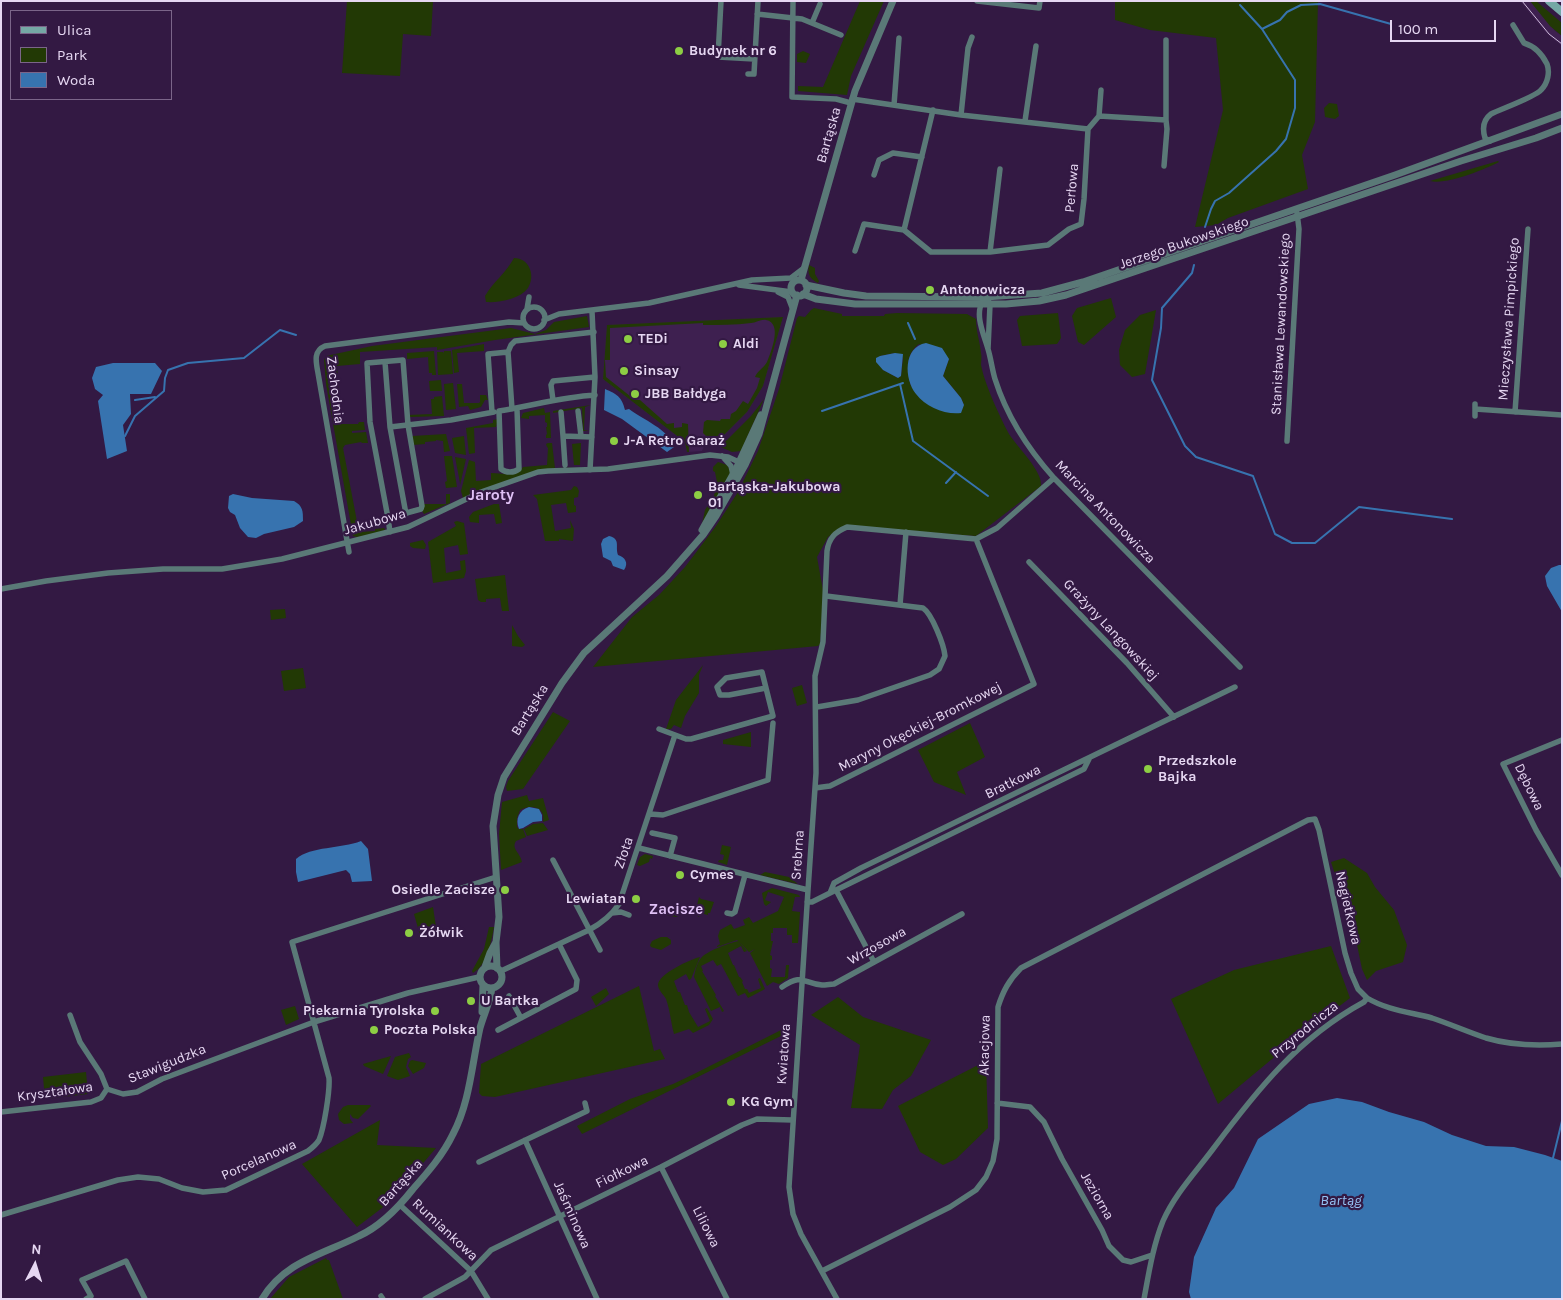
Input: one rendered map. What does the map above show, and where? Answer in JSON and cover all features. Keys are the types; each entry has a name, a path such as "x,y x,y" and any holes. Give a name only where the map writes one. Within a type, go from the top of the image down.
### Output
{"main road":[{"path":"1549,1 1562,12"}],"street":[{"path":"721,1 717,60 754,59"},
{"path":"748,74 754,74 758,1"},
{"path":"793,1 792,97 894,105 961,115 1088,129 1099,116 1101,90"},
{"name":"Bartąska","path":"801,282 851,101 860,75 893,1"},
{"path":"977,1 1040,8 1040,1"},
{"path":"812,23 820,4"},
{"path":"757,14 793,17 841,35"},
{"path":"1490,141 1485,138 1484,121 1491,114 1541,91 1549,71 1546,61 1532,46 1524,43 1513,25"},
{"path":"961,115 968,48 972,37"},
{"path":"894,105 900,38"},
{"path":"1164,166 1167,128 1166,40"},
{"path":"1025,121 1036,46"},
{"path":"1501,110 1502,102"},
{"path":"855,251 864,224 904,230 933,110"},
{"name":"Jerzego Bukowskiego","path":"801,282 819,289 866,296 985,297 1024,295 1061,289 1395,175 1562,114"},
{"path":"1099,116 1166,120"},
{"name":"Jerzego Bukowskiego","path":"797,294 816,299 855,304 980,305 1022,303 1066,296 1298,218 1435,169 1528,141 1562,128"},
{"name":"Perłowa","path":"904,230 931,252 990,252 1048,245 1069,229 1081,224 1088,129"},
{"path":"874,175 879,160 893,153 922,157"},
{"path":"990,252 1000,169"},
{"name":"Stanisława Lewandowskiego","path":"1287,441 1298,218 1295,209"},
{"name":"Mieczysława Pimpickiego","path":"1515,412 1528,229"},
{"path":"778,280 791,278 804,268 809,280 819,289"},
{"path":"509,322 523,315 531,306 543,312 559,314 649,303 752,280 801,282"},
{"path":"734,284 797,294 806,290 801,282"},
{"path":"797,294 791,287 801,282"},
{"path":"776,291 788,297 793,310 800,302 816,299"},
{"name":"Bartąska","path":"262,1299 287,1270 365,1233 385,1218 400,1205 433,1166 454,1134 471,1077 482,1023 492,988 499,985 501,981 496,942 499,918 493,826 500,786 513,761 562,683 584,653 667,576 713,521 742,464 768,400 797,294"},
{"path":"980,305 985,297 990,305"},
{"name":"Marcina Antonowicza","path":"980,305 982,331 995,380 1006,408 1027,446 1054,478 1240,667"},
{"name":"Marcina Antonowicza","path":"988,350 990,305"},
{"path":"590,470 595,395 592,311"},
{"path":"523,315 524,323 530,328 537,328 543,324 543,312"},
{"path":"544,320 559,314"},
{"name":"Zachodnia","path":"349,552 318,373 316,356 319,350 325,346 509,322 524,323"},
{"path":"499,411 501,469 515,471 519,469 508,352 511,344 517,340 594,332"},
{"path":"492,412 488,354 508,352"},
{"path":"388,518 421,509 422,506 408,425 404,360 367,363 370,419 390,532"},
{"path":"385,362 390,427 406,514"},
{"path":"553,400 552,381 595,376"},
{"path":"390,427 451,420 553,400 595,395"},
{"name":"Mieczysława Pimpickiego","path":"1475,410 1562,415"},
{"path":"578,411 581,436"},
{"path":"561,412 565,465"},
{"path":"563,436 592,437"},
{"name":"Jakubowa","path":"1,589 108,573 163,569 222,569 282,559 348,544 408,527 481,492 531,474 548,471 590,470 710,455 722,456 742,464"},
{"path":"722,456 731,466 733,475"},
{"name":"Bartąska","path":"698,540 733,475 742,464"},
{"path":"900,604 906,532 976,539 997,528 1054,478"},
{"name":"Srebrna","path":"639,848 808,890 815,788 817,707 815,676 822,642 828,544 835,533 847,527 906,532"},
{"name":"Maryny Okęckiej-Bromkowej","path":"815,788 830,786 1034,684 976,539"},
{"name":"Grażyny Langowskiej","path":"1029,562 1127,663 1174,717"},
{"path":"817,707 858,700 930,674 939,669 945,656 927,610 900,604 826,596"},
{"path":"658,729 691,739 773,716 766,688 762,672 726,678 717,688 720,694 729,695 766,688"},
{"path":"807,902 812,902 1084,769 1089,759 1234,687"},
{"path":"650,814 661,815 674,812 768,780 773,723"},
{"name":"Złota","path":"499,969 559,944 602,923 619,904 675,735"},
{"name":"Dębowa","path":"1562,740 1503,764 1536,830 1562,875"},
{"name":"Nagietkowa","path":"1315,819 1345,953 1358,989 1367,998"},
{"name":"Akacjowa","path":"822,1271 950,1207 976,1190 986,1177 993,1161 996,1140 998,1007 1003,991 1010,979 1021,968 1308,820 1315,819"},
{"path":"652,833 675,838 670,856"},
{"path":"553,860 600,950"},
{"path":"727,913 732,914 735,912 745,875"},
{"path":"314,1022 292,942 496,877"},
{"name":"Kwiatowa","path":"808,890 789,1187 793,1214 801,1234 837,1299"},
{"path":"833,891 874,962"},
{"path":"612,913 621,912 629,915"},
{"name":"Wrzosowa","path":"802,979 822,985 834,984 962,914"},
{"name":"Bartąska","path":"482,1023 483,985 479,977 496,942"},
{"path":"498,1030 576,989 576,980 559,944"},
{"path":"485,967 491,966 499,969"},
{"name":"Stawigudzka","path":"107,1090 123,1094 137,1092 162,1079 314,1022 408,993 479,977"},
{"path":"782,987 791,981 802,979"},
{"path":"483,985 492,988"},
{"path":"509,996 521,1018"},
{"path":"1367,998 1395,1010 1433,1019 1506,1043 1540,1046 1562,1044"},
{"name":"Przyrodnicza","path":"1152,1255 1164,1220 1179,1193 1252,1097 1279,1066 1308,1041 1335,1019 1364,1002 1367,998"},
{"path":"70,1015 80,1042 101,1074 107,1090"},
{"name":"Porcelanowa","path":"1,1215 130,1178 158,1179 193,1191 212,1192 226,1190 308,1151 314,1146 321,1134 329,1089 329,1078 314,1022"},
{"name":"Kryształowa","path":"1,1112 91,1102 102,1098 107,1090"},
{"path":"479,1162 587,1111 584,1103"},
{"name":"Jeziorna","path":"997,1103 1030,1107 1044,1122 1109,1246 1117,1256 1130,1262 1152,1255"},
{"name":"Fiołkowa","path":"425,1299 459,1281 491,1250 753,1120 763,1118 792,1120"},
{"name":"Jaśminowa","path":"525,1140 597,1299"},
{"name":"Liliowa","path":"661,1167 727,1299"},
{"name":"Rumiankowa","path":"400,1205 471,1271 488,1299"},
{"path":"1144,1299 1152,1255"},
{"path":"86,1299 91,1296 82,1280 126,1260 145,1299"}],"shaded area":[{"path":"1520,1 1530,1 1555,31 1562,36 1562,46 1547,34"},
{"path":"783,317 763,386 747,412 724,435 708,437 702,451 687,452 685,442 603,379 607,325"}],"green space":[{"path":"347,1 433,1 431,36 403,34 400,76 342,73"},
{"path":"860,1 884,1 851,76 847,95 798,91 798,86 823,87"},
{"path":"1115,1 1318,1 1315,122 1302,155 1308,189 1228,218 1216,225 1195,227 1223,110 1216,38 1150,30 1115,20"},
{"path":"1530,1 1536,1 1562,23 1562,36 1550,26"},
{"path":"803,51 810,54 806,63 797,62 797,54"},
{"path":"1329,103 1337,104 1339,116 1335,119 1325,117 1324,108"},
{"path":"1498,161 1465,176 1446,181 1430,181"},
{"path":"514,258 524,261 530,268 531,278 528,288 520,295 509,299 486,302 485,296"},
{"path":"809,265 815,268 818,283 810,276 808,271"},
{"path":"1111,298 1116,317 1084,345 1078,342 1072,316 1077,308"},
{"path":"814,308 842,314 842,316 884,316 885,314 897,313 967,314 976,319 981,365 989,391 1009,434 1038,473 1041,486 976,536 908,531 839,529 828,537 817,557 824,596 820,644 818,646 593,667 632,617 659,595 685,567 716,526 738,492 758,451 779,389 797,318 799,316 805,317","holes":["919,344 949,359 943,376 961,398 964,405 911,386 908,363 911,353","895,353 903,358 901,376 898,378 883,370 880,356"]},
{"path":"1156,310 1145,374 1132,377 1120,365 1119,350 1125,330 1140,315"},
{"path":"1058,313 1061,338 1057,344 1022,346 1017,320 1020,316"},
{"path":"587,316 589,327 437,350 437,347 360,352 360,364 337,366 341,424 364,422 365,430 352,431 352,433 366,432 368,443 361,442 345,445 343,448 359,532 385,529 383,532 357,537 353,536 326,384 324,360 326,356 372,346 511,328 535,334 546,330 554,322"},
{"path":"783,317 763,386 747,412 724,435 708,438 703,433 704,422 707,420 720,421 721,419 730,419 731,414 736,411 743,401 748,404 757,388 760,378 755,377 767,362 774,338 774,326 771,322 764,320 733,325 703,325 703,323 610,328 610,360 605,360 606,377 635,400 640,400 667,424 674,423 674,428 682,427 682,423 688,424 689,452 687,452 685,442 603,379 607,325"},
{"path":"484,344 484,351 457,353 459,372 454,373 452,350"},
{"path":"434,351 436,375 429,373 428,357 407,359 407,353"},
{"path":"444,351 451,351 453,374 438,375 437,352 444,353"},
{"path":"441,380 442,391 430,391 429,381"},
{"path":"453,383 456,409 446,410 444,384"},
{"path":"457,384 462,384 464,403 479,403 480,395 486,395 488,400 485,400 481,407 470,410 468,406 459,407"},
{"path":"442,396 444,416 410,417 408,415 432,414 431,399"},
{"path":"764,399 741,451 732,452 712,443 714,441 724,442 727,440 751,416"},
{"path":"591,405 585,407 584,430 589,431 583,431 582,408 553,413 553,411"},
{"path":"544,408 545,413 550,412 551,438 546,438 547,423 545,422 545,415 529,416 529,419 521,418 523,413"},
{"path":"498,419 496,427 474,428 475,453 469,454 466,428 493,423 493,420"},
{"path":"446,434 450,451 444,452 443,441 436,440 425,442 425,444 413,445 412,436"},
{"path":"464,436 466,455 455,453 452,438"},
{"path":"552,443 555,468 587,467 548,469 463,498 461,491 469,460 475,462 476,481 491,480 491,473 513,474 523,467 547,465 548,448 546,444"},
{"path":"581,443 580,465 574,465 572,444"},
{"path":"444,456 452,456 457,487 446,488"},
{"path":"455,457 466,459 460,485 460,483"},
{"path":"718,462 727,465 731,472 702,524 705,510 711,500 713,500 717,482 713,467"},
{"path":"574,486 579,491 578,497 574,498 576,512 568,513 566,503 551,505 555,531 571,528 570,520 574,529 573,541 559,539 559,541 545,541 537,499 533,495 571,490"},
{"path":"446,494 450,494 450,503 424,514 422,511 424,504 446,504"},
{"path":"499,504 502,523 496,524 494,514 479,515 479,523 470,522 469,517 473,512"},
{"path":"454,522 464,523 468,554 460,555 458,545 444,548 446,573 461,570 460,561 465,560 466,571 464,578 433,583 428,542 456,526"},
{"path":"423,540 426,545 425,549 410,546 410,543"},
{"path":"505,575 509,611 502,611 500,598 486,599 486,602 478,600 475,579"},
{"path":"285,609 286,618 271,620 270,610"},
{"path":"512,625 525,645 522,647 512,646"},
{"path":"703,665 699,675 699,693 685,716 681,728 674,725 671,729 666,729 676,700"},
{"path":"303,668 306,688 284,691 281,671"},
{"path":"802,685 807,703 797,706 792,688"},
{"path":"553,712 570,721 523,789 507,791 508,781"},
{"path":"970,723 985,757 957,772 966,795 934,782 918,750"},
{"path":"751,732 751,747 723,744 723,740"},
{"path":"527,795 529,801 543,798 549,820 543,822 542,813 537,808 529,807 520,810 517,818 517,827 523,829 526,837 516,841 515,849 522,862 501,870 499,834 502,802"},
{"path":"543,823 548,830 527,836 524,829 533,824"},
{"path":"722,845 731,847 727,865 718,862 723,860 724,855 720,854"},
{"path":"645,854 653,856 652,859 650,858 649,862 640,866 637,865 640,857"},
{"path":"1344,858 1367,873 1375,887 1394,910 1407,945 1403,962 1376,971 1367,980 1362,969 1355,935 1331,862"},
{"path":"765,872 789,877 798,884 760,875"},
{"path":"772,888 799,895 800,897 795,897 792,911 800,912 798,943 792,943 792,935 787,935 787,928 773,928 770,955 772,956 772,960 770,960 771,977 785,977 786,965 789,965 788,978 779,984 773,982 767,986 750,953 755,949 749,952 737,940 717,946 720,944 718,936 720,930 731,924 734,929 745,925 743,920 749,917 753,923 778,911 784,897 768,892 765,900 771,902 766,906 764,904 762,893"},
{"path":"699,897 714,902 708,915 700,913 699,917 695,914"},
{"path":"676,904 687,907 685,913 676,917 666,915 666,911"},
{"path":"433,907 436,927 431,933 420,935 414,914"},
{"path":"489,927 494,927 488,953 482,965 473,973 472,971 484,949"},
{"path":"661,937 667,937 671,940 671,944 661,950 651,947 652,941"},
{"path":"738,941 747,951 744,952 741,946 728,953 739,977 743,981 745,989 749,993 761,988 758,979 760,978 765,989 748,998 745,993 738,996 721,964 717,966 713,960 701,966 702,971 724,1011 722,1012 720,1007 711,1011 694,977 697,965 701,958 708,953"},
{"path":"1331,946 1350,998 1290,1044 1218,1104 1171,999 1234,970"},
{"path":"700,957 691,979 689,980 686,974 674,981 678,992 680,992 698,1027 710,1021 705,1009 707,1008 713,1019 709,1025 693,1033 689,1029 674,1034 666,999 658,987 659,981 669,972"},
{"path":"639,986 654,1051 660,1049 665,1059 495,1097 482,1096 479,1093 481,1064"},
{"path":"606,988 609,994 596,1006 591,997"},
{"path":"838,997 863,1017 931,1040 911,1076 893,1090 882,1109 851,1108 860,1045 811,1015"},
{"path":"295,1006 299,1019 286,1025 281,1010"},
{"path":"789,1026 787,1033 582,1134 577,1126 630,1099 673,1084"},
{"path":"409,1053 411,1057 408,1059 406,1067 410,1076 398,1080 387,1076 395,1057"},
{"path":"391,1056 383,1074 363,1064"},
{"path":"412,1060 426,1063 424,1068 413,1074 408,1066"},
{"path":"986,1061 988,1128 956,1159 943,1165 920,1152 898,1106"},
{"path":"86,1072 88,1094 45,1099 43,1077"},
{"path":"348,1105 371,1106 358,1119 353,1118 350,1114 350,1119 353,1123 344,1124 339,1120 338,1114 343,1107"},
{"path":"380,1120 377,1145 436,1148 382,1208 357,1227 302,1164"},
{"path":"326,1258 329,1260 343,1299 270,1299 289,1277"}],"water":[{"path":"926,343 942,348 949,359 943,376 961,398 964,405 961,413 949,413 930,406 920,399 912,388 908,372 910,357 918,346"},
{"path":"895,353 903,354 901,376 898,378 883,370 876,362 876,358 880,356"},
{"path":"113,363 155,363 162,371 151,394 130,394 131,414 123,425 127,451 107,459 98,401 103,395 95,389 92,378 96,367"},
{"path":"605,389 618,396 625,410 629,409 667,435 674,447 667,452 622,419 604,410"},
{"path":"233,494 252,498 294,501 302,509 303,521 294,527 264,534 256,538 248,537 240,528 235,515 228,508 229,496"},
{"path":"609,536 615,539 618,555 626,561 624,570 613,566 611,561 603,557 601,544 603,539"},
{"path":"1562,565 1562,612 1547,586 1545,576 1551,568"},
{"path":"529,807 539,809 542,821 533,822 519,829 517,822 519,815"},
{"path":"361,841 368,849 372,881 352,882 350,874 346,870 298,882 296,859 302,855"},
{"name":"Bartąg","path":"1337,1098 1362,1102 1424,1122 1452,1135 1486,1146 1514,1147 1562,1161 1562,1299 1191,1299 1189,1292 1194,1257 1216,1208 1234,1188 1258,1139 1309,1104"}],"waterway":[{"path":"1262,29 1280,20 1287,12 1301,5 1320,4 1391,24"},
{"path":"1205,227 1215,201 1229,193 1276,151 1286,139 1295,108 1295,80 1262,29 1240,5"},
{"path":"1194,265 1192,273 1162,308 1161,328 1152,380 1185,446 1196,457 1253,476 1275,534 1292,543 1315,543 1359,507 1452,519"},
{"path":"908,323 915,339"},
{"path":"125,436 135,416 164,391 168,370 188,363 244,358 280,330 296,335"},
{"path":"822,411 903,383"},
{"path":"900,384 913,441 988,496"},
{"path":"135,400 155,397"},
{"path":"946,483 956,472"},
{"path":"1553,1158 1562,1121"}],"tram line":[{"path":"1522,1 1549,34 1562,44"}],"place":[{"name":"Budynek nr 6","path":"679,51"},
{"name":"Antonowicza","path":"930,290"},
{"name":"TEDi","path":"628,339"},
{"name":"Aldi","path":"723,344"},
{"name":"Sinsay","path":"624,371"},
{"name":"JBB Bałdyga","path":"635,394"},
{"name":"J-A Retro Garaż","path":"614,441"},
{"name":"Bartąska-Jakubowa 01","path":"698,495"},
{"name":"Przedszkole Bajka","path":"1148,769"},
{"name":"Cymes","path":"680,875"},
{"name":"Osiedle Zacisze","path":"505,890"},
{"name":"Lewiatan","path":"636,899"},
{"name":"Żółwik","path":"409,933"},
{"name":"U Bartka","path":"471,1001"},
{"name":"Piekarnia Tyrolska","path":"435,1011"},
{"name":"Poczta Polska","path":"374,1030"},
{"name":"KG Gym","path":"731,1102"}],"district":[{"name":"Jaroty","path":"491,495"},
{"name":"Zacisze","path":"676,910"}]}
